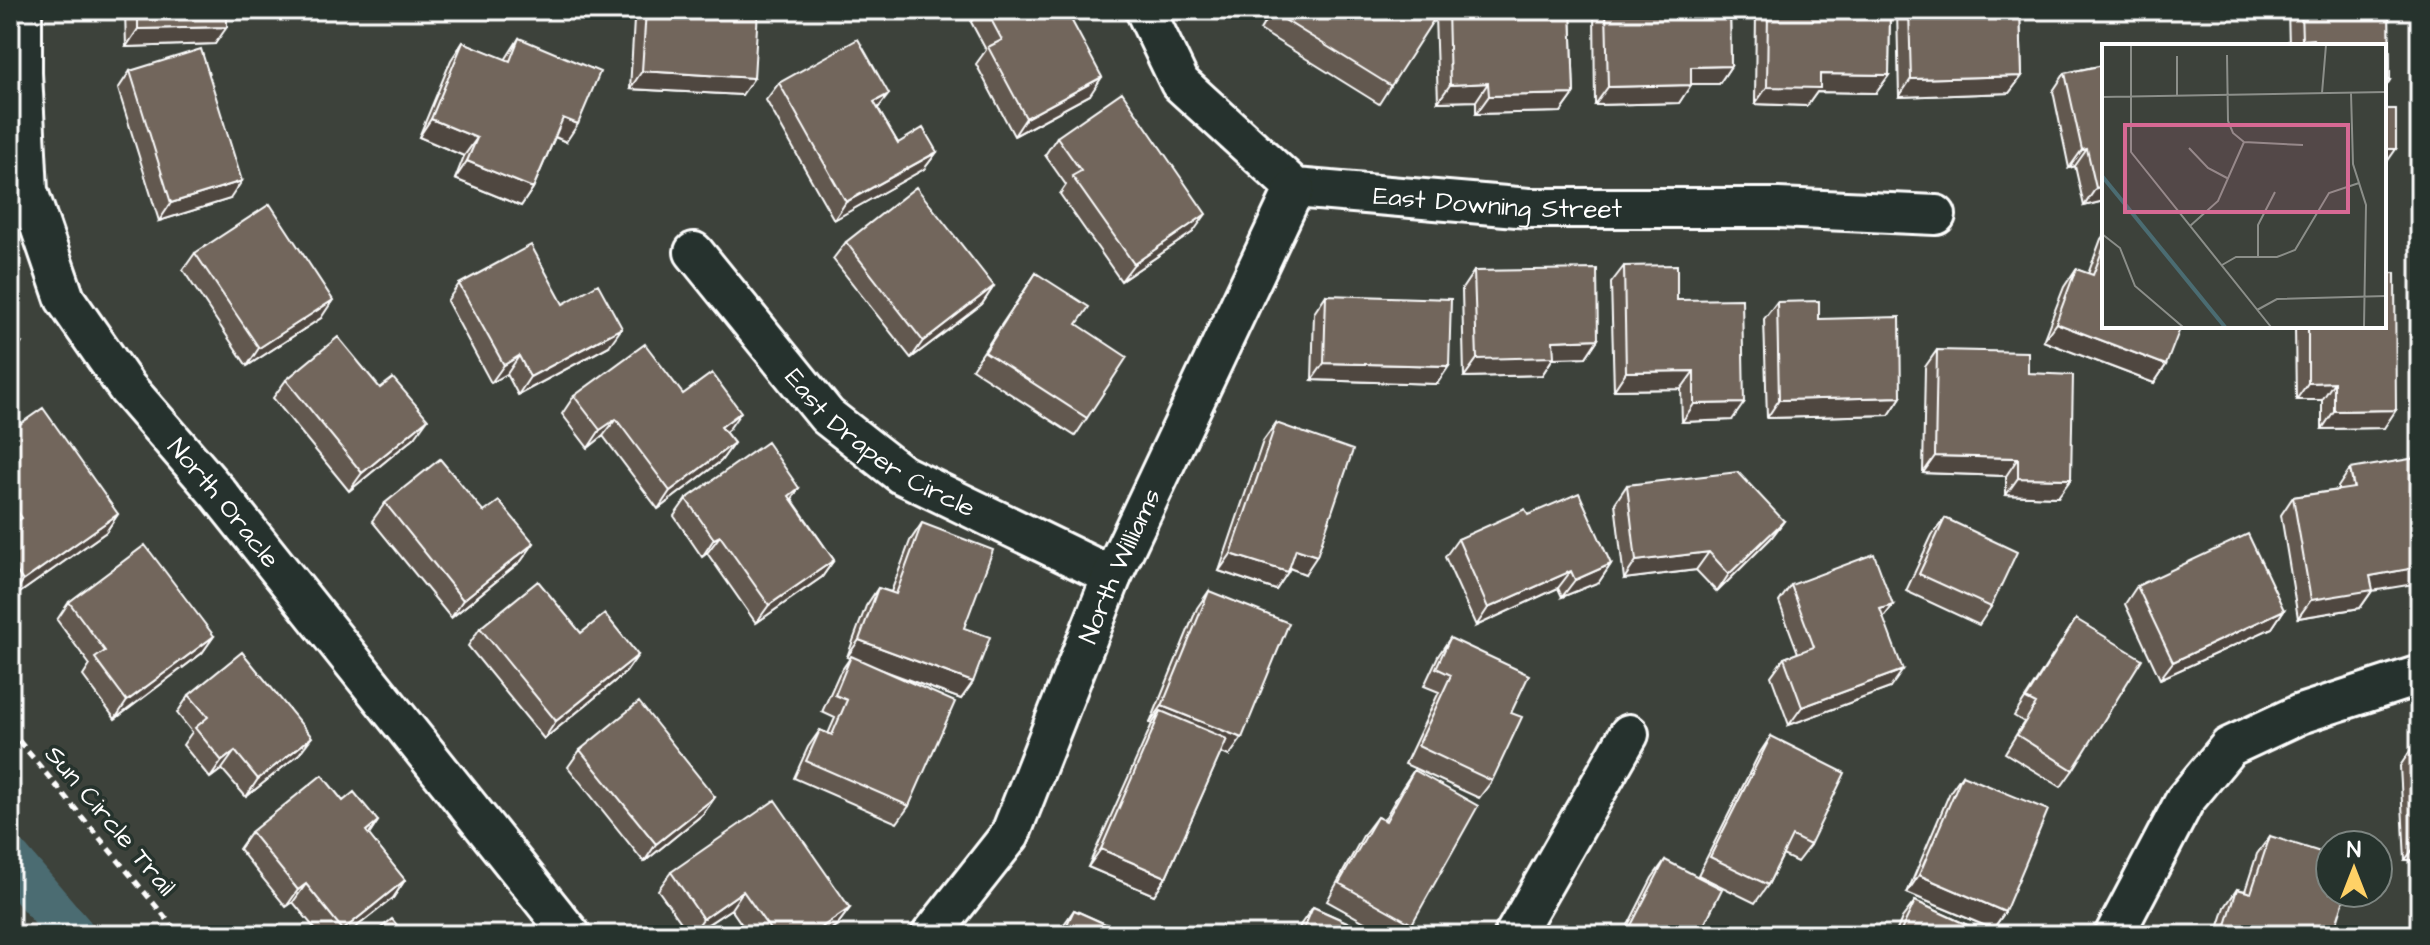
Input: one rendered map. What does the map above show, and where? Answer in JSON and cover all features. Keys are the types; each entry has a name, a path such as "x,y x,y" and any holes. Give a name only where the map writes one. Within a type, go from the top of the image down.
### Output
{"street":[{"name":"North Oracle","path":"22,10 28,191 65,299 127,388 218,493 571,935"},
{"path":"1145,10 1180,83 1295,188"},
{"name":"East Downing Street","path":"1295,188 1529,208 1778,208 1936,215"},
{"name":"North Williams","path":"931,935 1010,835 1112,576 1295,188"},
{"name":"East Draper Circle","path":"694,252 827,416 901,474 1112,576"},
{"path":"2114,935 2185,800 2229,747 2300,714 2420,675"},
{"path":"1514,935 1629,734"}],"path":[{"name":"Sun Circle Trail","path":"10,730 180,935"},
{"path":"10,923 20,935"}],"building":[{"path":"138,10 227,10 227,27 138,29"},
{"path":"646,10 758,10 754,78 642,71"},
{"path":"986,10 1066,10 1102,77 1026,118 988,47 1002,40"},
{"path":"1426,10 1436,16 1391,86 1272,12"},
{"path":"1448,10 1571,10 1574,94 1489,96 1488,83 1450,85"},
{"path":"1606,10 1730,10 1731,66 1691,67 1691,85 1608,87"},
{"path":"1768,10 1890,10 1889,75 1820,74 1820,88 1767,87"},
{"path":"1909,10 2020,10 2022,76 1911,79"},
{"path":"2301,10 2389,10 2390,80 2386,80 2386,44 2313,44 2313,39 2302,40"},
{"path":"519,38 600,72 578,124 563,118 533,188 467,161 477,138 431,119 463,42 510,61"},
{"path":"858,39 889,94 874,102 898,143 923,128 937,152 846,202 779,83"},
{"path":"201,49 242,181 171,203 130,71"},
{"path":"2102,65 2102,186 2096,188 2087,149 2082,150 2065,73"},
{"path":"1122,92 1206,214 1134,264 1072,176 1081,171 1057,137"},
{"path":"2386,109 2396,109 2396,149 2386,149"},
{"path":"916,187 994,286 923,341 846,242"},
{"path":"270,204 333,300 259,348 195,253"},
{"path":"531,245 563,304 598,284 622,328 530,377 519,356 504,365 459,284"},
{"path":"2102,251 2102,328 2180,328 2166,365 2056,323 2076,269 2093,275"},
{"path":"1677,265 1677,300 1742,299 1744,403 1694,404 1694,371 1626,372 1624,266"},
{"path":"1597,269 1598,339 1553,341 1554,357 1477,359 1474,271"},
{"path":"1036,273 1089,307 1077,324 1127,357 1087,418 985,352"},
{"path":"2386,273 2395,273 2396,410 2334,411 2334,382 2308,383 2308,328 2386,328"},
{"path":"1326,295 1451,299 1449,366 1324,363"},
{"path":"1819,301 1819,319 1900,317 1901,397 1779,400 1777,302"},
{"path":"10,317 21,344 10,348"},
{"path":"338,337 380,388 393,378 428,419 362,473 286,380"},
{"path":"645,344 683,394 712,373 741,412 721,427 734,443 670,491 616,419 600,430 574,396"},
{"path":"1937,350 2028,352 2028,373 2073,375 2071,479 2018,478 2018,458 1935,456"},
{"path":"43,408 118,514 23,581 10,562 10,526 22,518 10,501 10,431"},
{"path":"1276,423 1353,450 1317,556 1296,549 1288,572 1231,554"},
{"path":"767,442 799,488 789,496 834,560 769,605 720,536 714,539 686,499"},
{"path":"2416,458 2420,479 2420,567 2370,576 2373,590 2311,600 2293,497 2354,488 2350,469"},
{"path":"440,459 484,512 499,501 534,543 463,600 385,503"},
{"path":"1738,472 1784,521 1729,574 1709,552 1636,561 1627,485"},
{"path":"1579,493 1611,564 1575,580 1571,571 1488,608 1458,539 1525,509 1528,515"},
{"path":"1945,518 2017,552 1991,607 1919,574"},
{"path":"922,523 993,550 964,628 990,637 973,682 859,640 878,588 896,594"},
{"path":"2248,534 2284,610 2173,662 2137,586"},
{"path":"145,545 214,636 127,701 95,658 105,651 69,602"},
{"path":"1874,554 1893,605 1880,609 1903,670 1802,707 1784,658 1814,647 1791,585"},
{"path":"538,581 581,633 605,614 638,655 556,721 480,628"},
{"path":"1209,591 1289,623 1242,738 1162,706"},
{"path":"2076,619 2142,659 2073,770 2017,735 2036,704 2026,699"},
{"path":"1450,638 1529,675 1511,713 1522,717 1492,781 1418,746 1451,675 1436,668"},
{"path":"242,652 312,737 258,779 235,751 222,761 195,728 208,717 189,695"},
{"path":"851,656 955,702 909,806 806,761 820,730 832,735 847,700 835,695"},
{"path":"639,702 715,797 656,844 580,750"},
{"path":"1161,711 1227,739 1166,877 1101,849"},
{"path":"1771,736 1845,773 1810,845 1792,836 1768,885 1710,857"},
{"path":"2412,748 2420,748 2420,843 2418,843"},
{"path":"1414,770 1478,806 1412,924 1339,883 1377,817 1386,821"},
{"path":"322,775 343,801 354,792 378,821 366,831 405,880 343,930 306,884 298,890 251,832"},
{"path":"1962,775 2048,810 2005,912 1919,875"},
{"path":"775,800 850,908 810,935 774,935 743,891 703,919 671,872"},
{"path":"2270,836 2314,850 2314,909 2341,909 2333,935 2223,935 2237,889 2251,893"},
{"path":"1665,860 1722,889 1701,931 1710,935 1626,935"},
{"path":"1915,901 1989,935 1899,935"},
{"path":"1313,907 1376,935 1301,935"},
{"path":"1074,910 1130,935 1062,935"},
{"path":"392,919 405,935 372,935"}],"waterway":[{"path":"10,861 73,935"}]}
